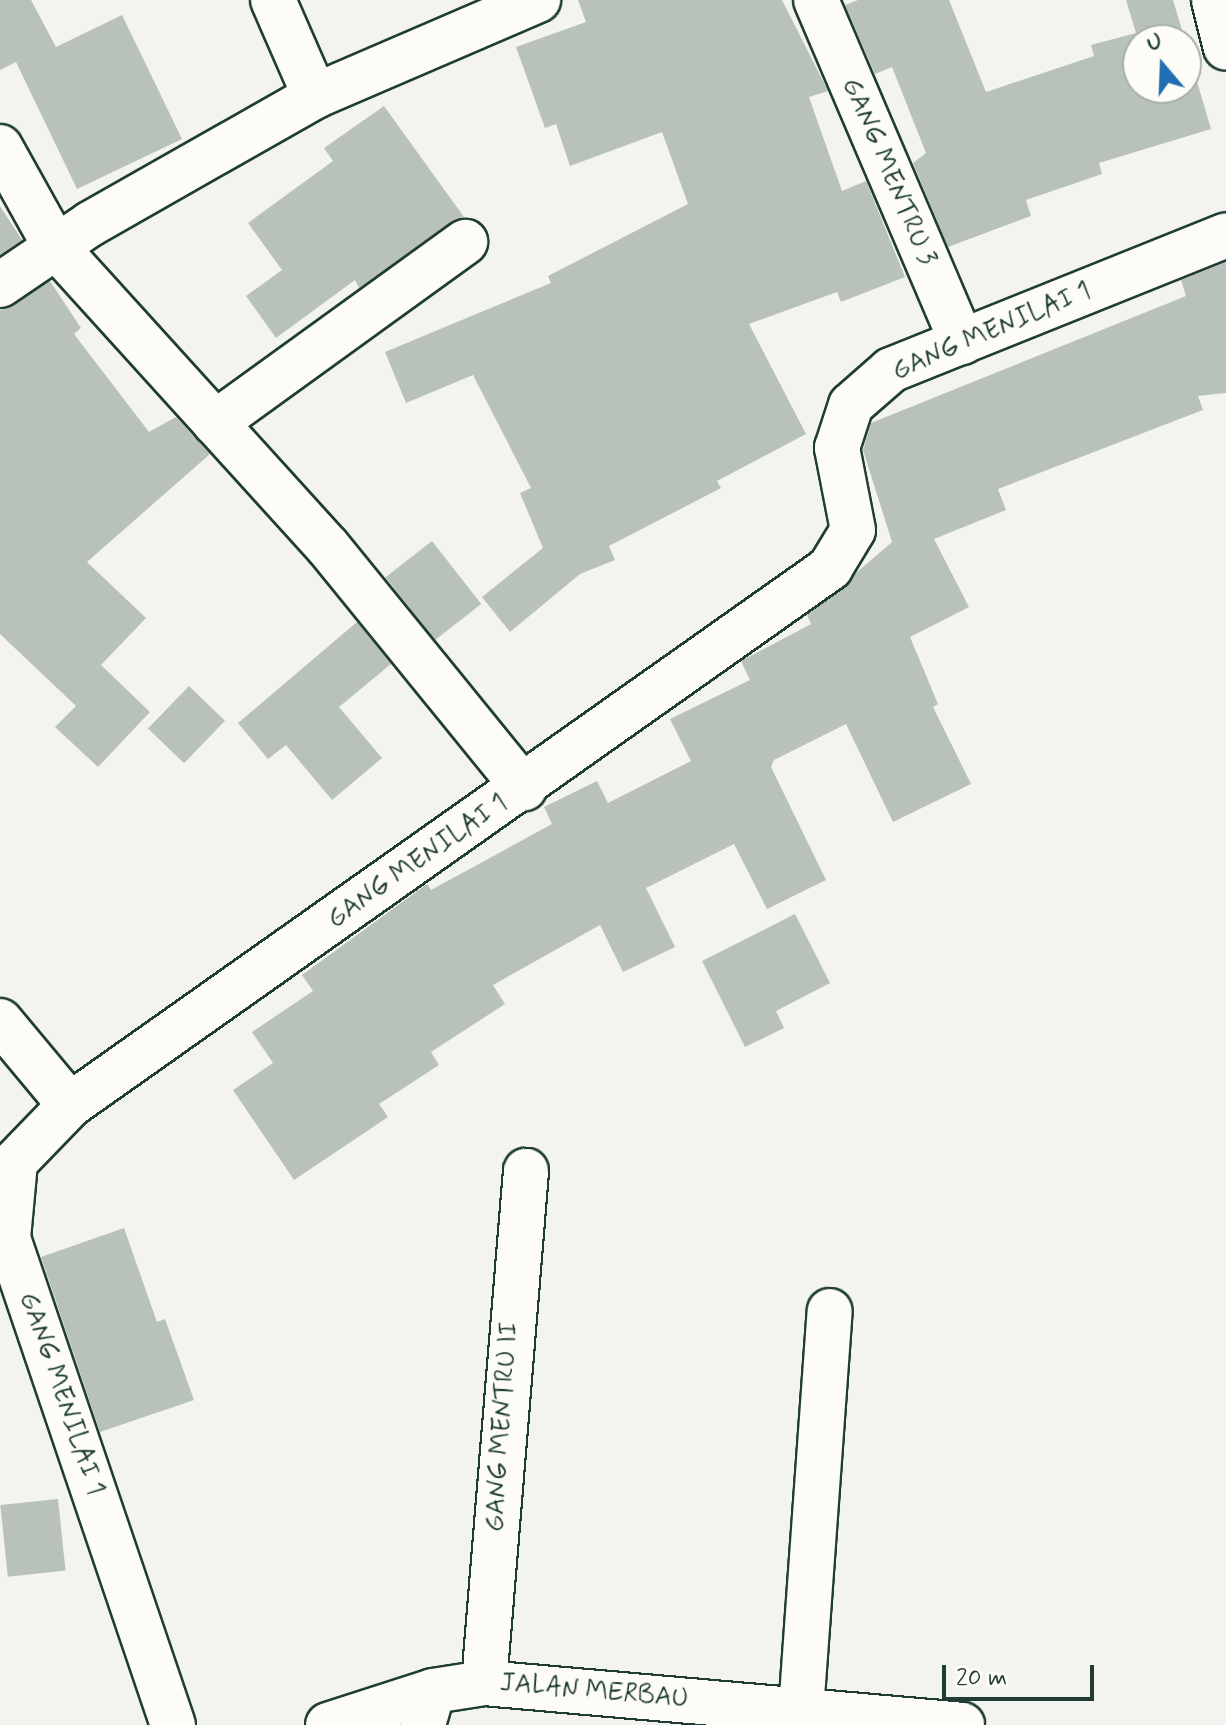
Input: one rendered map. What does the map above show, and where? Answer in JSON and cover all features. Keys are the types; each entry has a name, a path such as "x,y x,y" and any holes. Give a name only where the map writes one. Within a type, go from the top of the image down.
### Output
{"street":[{"path":"273,0 315,96"},
{"path":"0,285 55,246 315,96 538,0"},
{"name":"GANG MENTRU 3","path":"816,0 962,342"},
{"path":"1214,0 1226,48"},
{"path":"0,147 55,246 328,547 524,788"},
{"name":"GANG MENILAI 1","path":"173,1725 8,1238 15,1162 70,1105 524,788 830,568 853,530 837,448 851,405 891,370 1226,235"},
{"path":"215,423 465,242"},
{"path":"0,1021 70,1105"},
{"name":"GANG MENTRU II","path":"484,1683 526,1171"},
{"path":"802,1718 830,1311"},
{"name":"JALAN MERBAU","path":"328,1725 428,1708 484,1683 802,1718 962,1725"}],"building":[{"path":"0,0 31,0 56,47 122,15 182,139 77,189 16,62 0,70"},
{"path":"578,0 782,0 828,91 809,97 842,191 866,181 905,277 841,302 837,292 749,324 806,434 717,481 721,488 609,546 615,560 580,574 510,632 482,597 543,548 520,493 531,488 473,375 406,403 385,352 551,283 548,276 688,204 662,132 570,166 556,124 545,128 516,47 586,22"},
{"path":"858,0 949,0 986,92 1094,56 1091,45 1122,37 1122,104 1202,104 1202,98 1211,129 1099,163 1102,174 1026,200 1031,216 948,247 913,163 926,153 892,67 875,74 845,5"},
{"path":"1126,0 1173,0 1180,24 1133,24"},
{"path":"384,106 464,217 359,288 355,280 276,338 246,296 282,270 248,223 333,161 324,148"},
{"path":"0,206 22,240 0,255"},
{"path":"1226,262 1226,393 1198,396 1203,410 998,489 1006,510 934,539 969,607 910,637 938,704 933,707 971,784 893,822 846,724 774,760 771,767 826,880 767,909 734,844 646,888 675,947 623,972 600,925 493,985 505,1004 431,1052 439,1065 379,1104 388,1117 294,1180 233,1090 273,1063 252,1032 313,991 302,975 427,884 431,890 552,824 544,807 597,781 608,803 691,761 670,719 750,680 741,661 811,624 807,615 892,542 863,450 871,423 1186,296 1181,280"},
{"path":"50,281 81,328 74,334 149,432 176,417 210,454 87,562 146,618 101,665 150,712 98,767 55,727 76,706 0,634 0,310"},
{"path":"432,541 481,604 435,640 386,577"},
{"path":"357,622 391,664 339,707 382,758 332,800 286,745 268,759 238,723"},
{"path":"189,686 225,721 184,763 148,728"},
{"path":"795,914 830,983 776,1011 784,1028 745,1047 702,961"},
{"path":"124,1228 157,1322 165,1319 194,1400 100,1432 41,1257"},
{"path":"58,1499 66,1571 8,1577 0,1505"}]}
